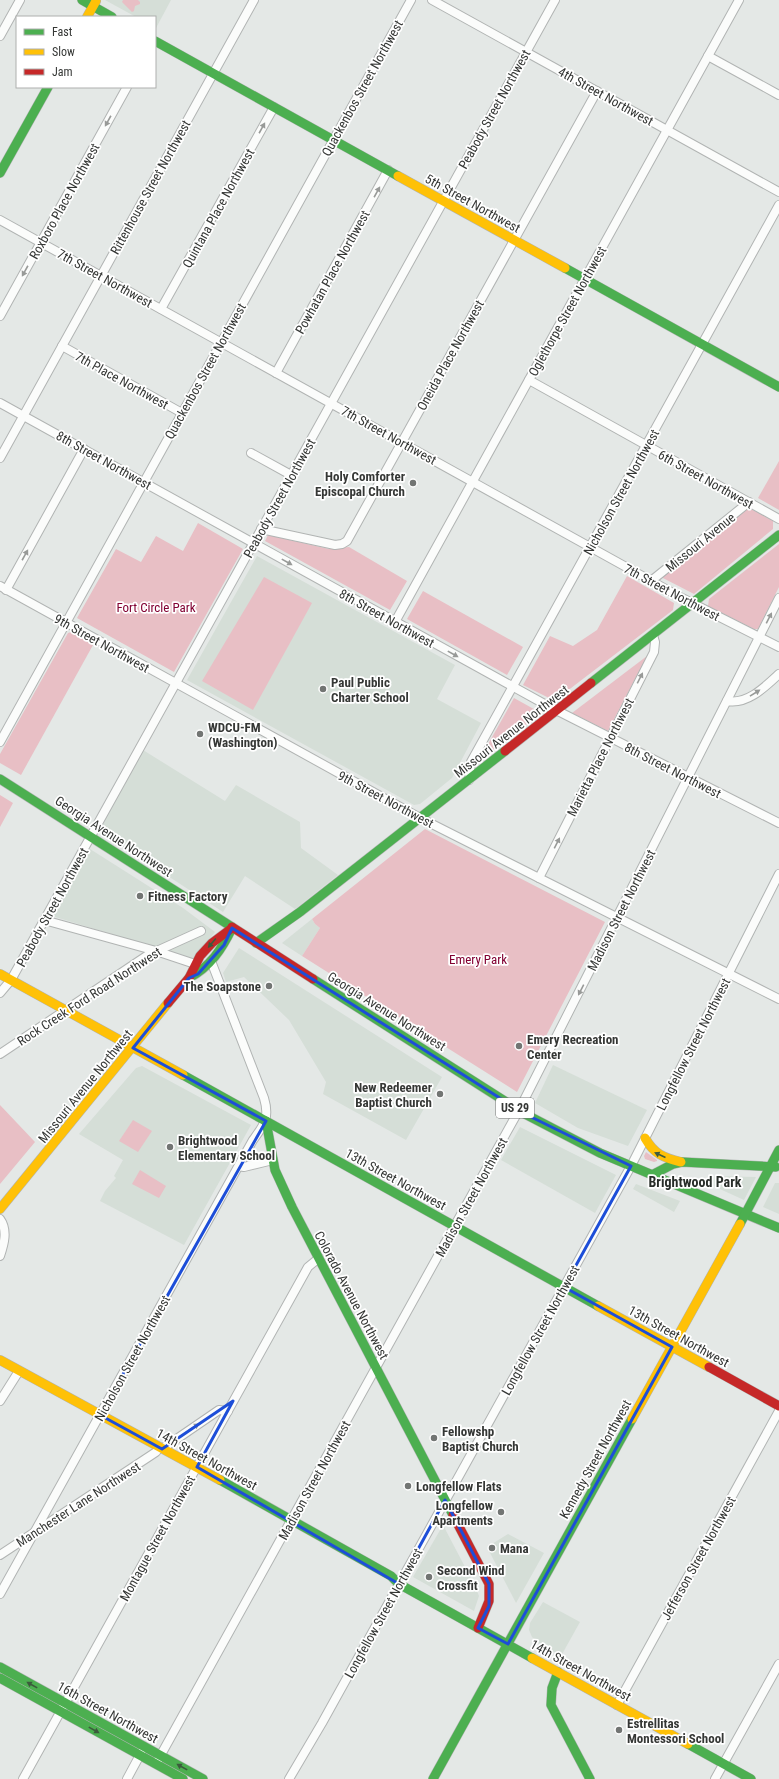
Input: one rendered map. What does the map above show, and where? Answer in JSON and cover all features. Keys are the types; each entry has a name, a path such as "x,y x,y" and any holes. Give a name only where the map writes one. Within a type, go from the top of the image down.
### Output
{"main road":[{"path":"82,0 94,3 111,16"},
{"path":"88,16 94,3"},
{"name":"5th Street Northwest","path":"156,42 702,345 778,383"},
{"path":"0,173 47,88"},
{"name":"Missouri Avenue Northwest","path":"256,943 300,912 779,535"},
{"name":"Georgia Avenue Northwest","path":"0,779 519,1110 575,1140 631,1166 779,1228"},
{"name":"Missouri Avenue Northwest","path":"189,978 198,974 224,945 232,928"},
{"name":"Missouri Avenue Northwest","path":"0,1209 189,978 191,969 215,939 232,928"},
{"name":"13th Street Northwest","path":"0,974 779,1406"},
{"name":"Colorado Avenue Northwest","path":"266,1122 273,1160 278,1177 489,1584 491,1593 489,1606 478,1628"},
{"path":"646,1138 653,1152 682,1162"},
{"name":"Kennedy Street Northwest","path":"433,1779 746,1214 775,1167 779,1150"},
{"path":"652,1175 673,1164 682,1162 775,1167"},
{"name":"14th Street Northwest","path":"0,1360 17,1373 195,1470 388,1582 399,1584 751,1779"},
{"name":"14th Street Northwest","path":"0,1367 17,1373"},
{"name":"16th Street Northwest","path":"0,1667 203,1779"},
{"path":"558,1672 552,1686 550,1696 551,1705 590,1779"},
{"name":"16th Street Northwest","path":"0,1678 183,1779"}],"street":[{"path":"0,36 20,0"},
{"name":"Rittenhouse Street Northwest","path":"0,458 254,0"},
{"name":"Quackenbos Street Northwest","path":"0,742 411,0"},
{"name":"4th Street Northwest","path":"432,0 779,192"},
{"name":"Peabody Street Northwest","path":"0,993 11,980 555,0"},
{"name":"Oglethorpe Street Northwest","path":"395,622 739,0"},
{"path":"708,56 779,95"},
{"name":"Roxboro Place Northwest","path":"0,316 126,88"},
{"name":"Oneida Place Northwest","path":"261,529 335,545 344,543 349,538 597,91"},
{"name":"Quintana Place Northwest","path":"161,309 274,107"},
{"name":"Powhatan Place Northwest","path":"276,373 388,170"},
{"name":"Nicholson Street Northwest","path":"469,780 471,762 779,206"},
{"name":"7th Street Northwest","path":"0,220 651,581 779,647"},
{"name":"7th Place Northwest","path":"62,346 182,413"},
{"name":"6th Street Northwest","path":"528,380 779,519"},
{"name":"8th Street Northwest","path":"0,403 512,687 779,823"},
{"path":"3,588 84,450"},
{"path":"251,453 291,475"},
{"name":"Missouri Avenue","path":"651,581 749,502"},
{"name":"9th Street Northwest","path":"3,588 420,818 779,999"},
{"name":"Madison Street Northwest","path":"156,1764 519,1110 779,598"},
{"name":"Marietta Place Northwest","path":"539,878 654,652 655,642 653,635"},
{"path":"727,701 734,703 746,698 762,688 779,674"},
{"name":"Longfellow Street Northwest","path":"289,1779 631,1166 779,874"},
{"path":"44,920 156,950 195,964"},
{"name":"Rock Creek Ford Road Northwest","path":"0,1054 156,950 201,931"},
{"name":"Colorado Avenue Northwest","path":"210,961 264,1098 267,1110 266,1122"},
{"name":"Nicholson Street Northwest","path":"0,1594 239,1166 266,1122"},
{"path":"239,1166 244,1167 273,1160"},
{"path":"0,1219 5,1232 0,1255"},
{"name":"Montague Street Northwest","path":"23,1779 308,1267 319,1258"},
{"path":"0,1401 17,1373"},
{"name":"Manchester Lane Northwest","path":"0,1555 219,1410 228,1411"},
{"name":"Jefferson Street Northwest","path":"617,1704 779,1411"},
{"path":"715,1779 779,1664"},
{"path":"127,1779 144,1747"}],"highlighted area":[{"path":"232,928 525,1114 631,1166 564,1287 672,1347 508,1644 478,1628 489,1606 489,1584 445,1500 399,1584 197,1467 233,1401 162,1449 100,1415 266,1121 133,1048 189,978 198,974 224,945"}],"shaded area":[{"path":"105,0 171,0 156,28 156,16 134,16"},
{"name":"Paul Public Charter School","path":"257,556 455,665 437,699 481,723 452,778 420,804 414,805 187,680"},
{"path":"143,750 225,801 236,785 300,822 301,848 338,875 295,909 245,876 223,912 99,831"},
{"path":"90,849 183,908 215,932 193,959 52,916"},
{"path":"312,919 320,928 302,956 282,943"},
{"path":"239,948 442,1077 406,1140 323,1094 326,1082 289,1020 244,977 226,982 223,973"},
{"path":"553,1065 647,1110 628,1146 578,1128 535,1103"},
{"name":"Brightwood Elementary School","path":"142,1066 251,1125 184,1245 100,1201 105,1191 116,1178 114,1176 123,1160 79,1134 136,1068"},
{"path":"520,1127 616,1175 595,1213 501,1160"},
{"path":"714,1176 756,1177 744,1200 711,1185"},
{"path":"775,1183 779,1183 779,1214 763,1207"},
{"path":"636,1184 680,1201 674,1212 633,1189"},
{"path":"443,1525 479,1596 474,1611 413,1577"},
{"path":"508,1534 544,1553 516,1603 487,1547"},
{"path":"543,1602 580,1622 561,1656 539,1643 532,1637 529,1630 530,1623"}],"green space":[{"path":"123,0 138,0 140,4 135,6 134,11 132,12 122,2"},
{"path":"779,461 779,510 758,498"},
{"path":"746,510 753,510 773,521 773,529 694,594 661,577"},
{"name":"Fort Circle Park","path":"198,523 243,549 174,672 77,618 116,549 141,562 156,536 183,551"},
{"path":"268,535 329,549 349,547 407,581 390,610 265,541"},
{"path":"779,544 779,587 758,629 754,629 708,606 709,599"},
{"path":"627,576 674,603 673,610 558,698 549,698 523,685 550,636 573,646 597,630"},
{"path":"264,577 312,603 253,710 202,681"},
{"path":"423,591 523,647 507,675 407,619"},
{"name":"Fort Circle Park","path":"71,632 93,645 21,775 0,763 0,754 68,633"},
{"path":"647,656 608,731 572,713"},
{"path":"514,698 541,713 485,757 482,755"},
{"path":"0,795 13,803 0,827"},
{"name":"Emery Park","path":"425,829 605,922 517,1092 302,956 320,928 312,919"},
{"path":"0,1105 35,1142 0,1184"},
{"path":"133,1120 152,1131 138,1152 119,1141"},
{"path":"646,1152 657,1161 654,1162 645,1159 644,1156"},
{"path":"140,1170 166,1186 159,1198 132,1184"}],"traffic: fast":[{"path":"82,0 110,16"},
{"path":"156,42 398,176"},
{"path":"0,173 47,88"},
{"path":"565,268 779,387"},
{"path":"591,683 779,535"},
{"path":"256,943 300,912 505,751"},
{"path":"0,779 232,927"},
{"path":"189,978 196,974 215,957 232,928"},
{"path":"313,979 525,1114 600,1153 779,1228"},
{"path":"183,1075 598,1306"},
{"path":"266,1121 275,1170 292,1207 453,1515"},
{"path":"740,1224 779,1150"},
{"path":"652,1175 673,1164 682,1162 776,1167"},
{"path":"433,1779 632,1419"},
{"path":"220,1480 391,1576 399,1584 532,1658"},
{"path":"0,1667 203,1779"},
{"path":"558,1672 552,1688 551,1705 590,1779"},
{"path":"0,1678 183,1779"},
{"path":"688,1744 751,1779"}],"traffic: slow":[{"path":"88,16 96,1"},
{"path":"398,176 565,268"},
{"path":"0,974 183,1075"},
{"path":"0,1209 168,1003"},
{"path":"645,1138 656,1152 669,1159 681,1162"},
{"path":"632,1419 740,1224"},
{"path":"598,1306 709,1367"},
{"path":"0,1360 220,1480"},
{"path":"532,1658 688,1744"}],"traffic: jam":[{"path":"505,751 591,683"},
{"path":"232,927 313,979"},
{"path":"168,1003 189,978 200,956 212,943 232,928"},
{"path":"709,1367 779,1406"},
{"path":"453,1515 489,1584 489,1601 478,1628"}],"place":[{"name":"Holy Comforter Episcopal Church","path":"413,483"},
{"name":"Paul Public Charter School","path":"323,689"},
{"name":"WDCU-FM (Washington)","path":"200,734"},
{"name":"Fitness Factory","path":"140,896"},
{"name":"The Soapstone","path":"269,986"},
{"name":"Emery Recreation Center","path":"519,1046"},
{"name":"New Redeemer Baptist Church","path":"440,1094"},
{"name":"Brightwood Elementary School","path":"170,1147"},
{"name":"Fellowshp Baptist Church","path":"434,1438"},
{"name":"Longfellow Flats","path":"408,1486"},
{"name":"Longfellow Apartments","path":"501,1512"},
{"name":"Mana","path":"492,1548"},
{"name":"Second Wind Crossfit","path":"429,1577"},
{"name":"Estrellitas Montessori School","path":"619,1730"}],"district":[{"name":"Brightwood Park","path":"695,1182"}]}
